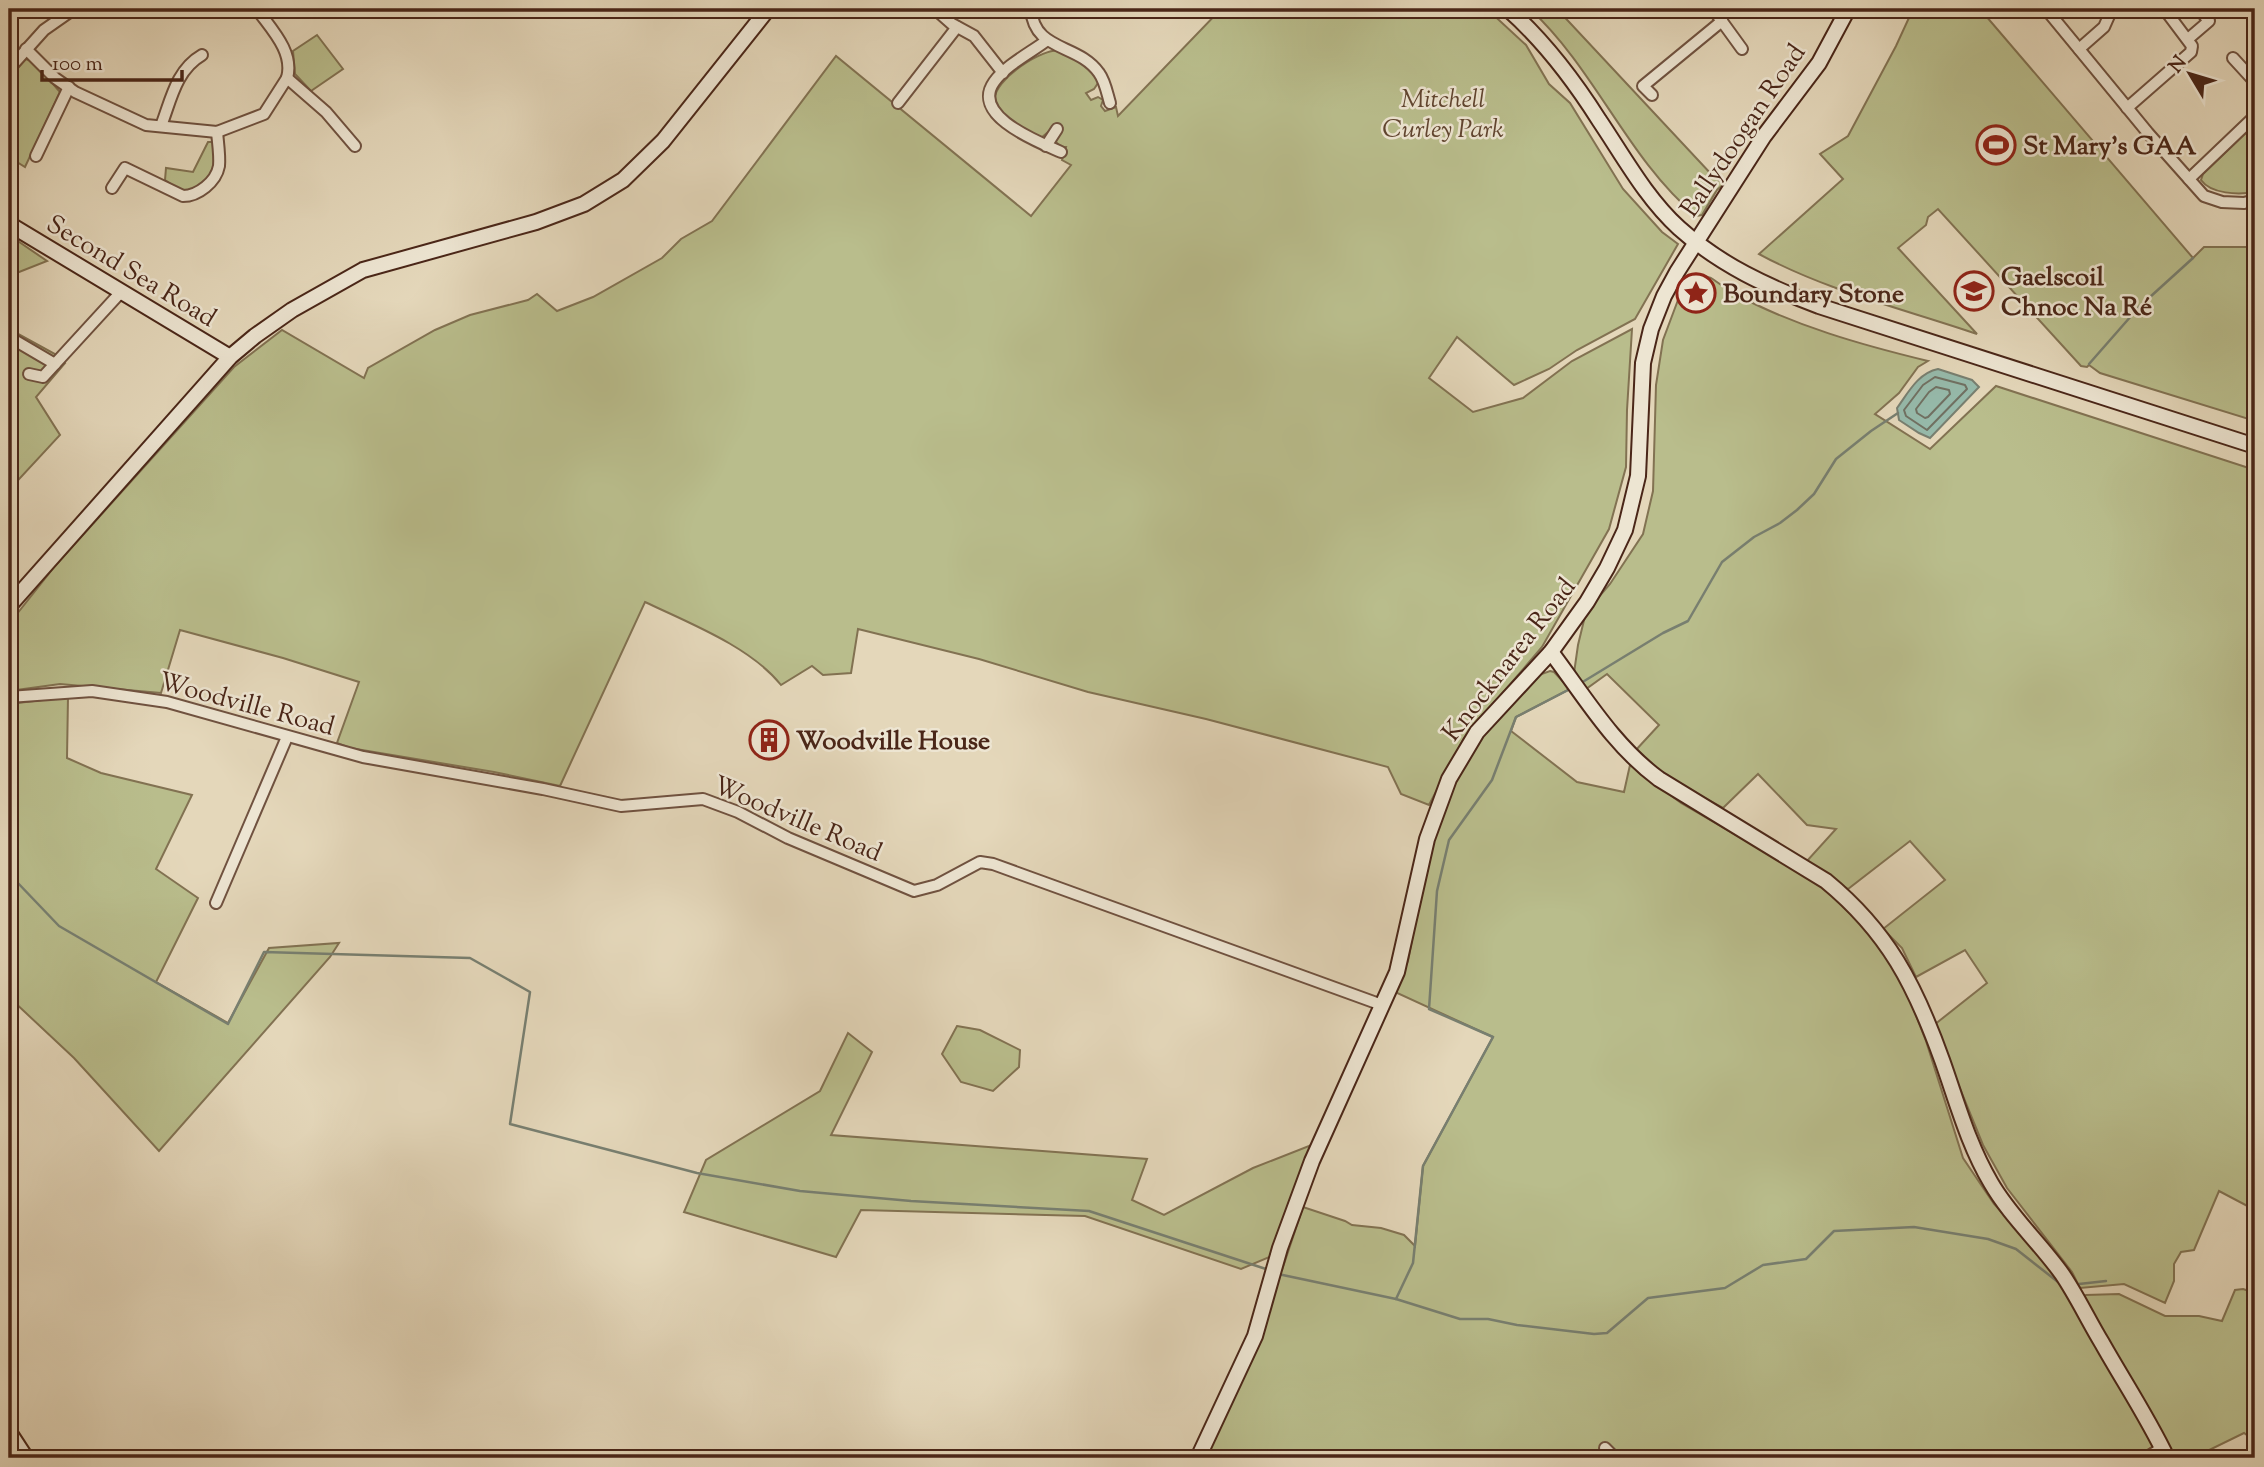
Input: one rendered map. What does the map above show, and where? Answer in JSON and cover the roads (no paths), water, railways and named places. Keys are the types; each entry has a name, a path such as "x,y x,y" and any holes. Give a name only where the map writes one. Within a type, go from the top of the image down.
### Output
{"street":[{"path":"9,69 44,30 74,9"},
{"path":"9,606 230,357 292,310 363,270 536,222 584,204 624,180 663,141 768,9"},
{"path":"935,9 957,27 974,36 1003,73"},
{"path":"1031,9 1032,18 1046,41 1086,60 1098,71 1110,103"},
{"path":"1508,9 1532,30 1560,64 1634,174 1665,214 1697,242 1730,265 1786,293 2255,446"},
{"path":"1571,9 1577,9"},
{"path":"1713,9 1742,49"},
{"name":"Ballydoogan Road","path":"1697,242 1764,136 1819,62 1848,9"},
{"path":"2046,9 2204,196 2222,202 2244,203 2255,200"},
{"path":"2079,49 2104,27 2112,9"},
{"path":"2199,9 2209,21"},
{"path":"2127,107 2191,52 2192,46 2188,39 2165,10"},
{"path":"26,48 55,78 122,116 146,125 217,132 264,114 287,78 288,57 282,43 259,12"},
{"path":"2188,39 2220,13"},
{"path":"1652,95 1643,86 1722,21"},
{"path":"898,103 957,27"},
{"path":"1046,41 994,81 989,92 989,103 1005,122 1021,134 1062,152"},
{"path":"161,126 182,72 190,62 202,55"},
{"path":"2232,58 2255,82"},
{"path":"287,78 326,112 355,146"},
{"path":"899,82 908,90"},
{"path":"36,156 69,87"},
{"path":"1094,95 1106,91"},
{"path":"2189,179 2255,116"},
{"path":"1046,146 1057,129"},
{"path":"112,188 125,167 183,196 193,196 210,182 217,172 217,132"},
{"name":"Second Sea Road","path":"9,224 230,357"},
{"name":"Knocknarea Road","path":"1198,1458 1255,1336 1276,1262 1312,1161 1403,953 1427,839 1449,779 1477,732 1551,652 1590,596 1614,556 1625,530 1638,475 1642,377 1646,350 1664,296 1697,242"},
{"path":"29,374 43,377 121,292"},
{"path":"9,337 55,364"},
{"path":"1551,652 1612,736 1637,763 1826,881 1847,898 1894,953 1908,976 1922,1009 1982,1167 2007,1206 2038,1241 2063,1276 2138,1401 2165,1453 2146,1458"},
{"name":"Woodville Road","path":"9,697 73,691 167,702 363,757 543,789 621,807 703,799 914,891 937,885 980,862 992,864 1382,1005"},
{"path":"216,903 287,737"},
{"path":"9,1432 26,1458"},
{"path":"1605,1448 1615,1458"}],"water":[{"path":"1938,369 1972,380 1979,387 1930,438 1899,420 1897,408 1919,379"}],"waterway":[{"path":"2089,364 2139,307 2193,258"},
{"path":"1581,683 1663,633 1688,621 1722,562 1754,537 1797,510 1814,494 1836,459 1898,413"},
{"path":"1396,1299 1413,1263 1423,1166 1493,1037 1429,1009 1437,891 1449,840 1492,780 1516,717 1570,689"},
{"path":"9,869 16,881 59,926 228,1024 264,952 470,958 530,992 510,1124 697,1173 800,1191 911,1201 1089,1211 1269,1270"},
{"path":"1278,1274 1396,1299 1460,1319 1488,1319 1594,1334 1607,1333 1648,1298 1725,1288 1763,1265 1806,1259 1834,1231 1914,1227 1988,1239 2016,1249 2058,1282"},
{"path":"2079,1284 2106,1281"}],"place":[{"name":"St Mary's GAA","path":"1996,145"},
{"name":"Gaelscoil Chnoc Na Ré","path":"1974,291"},
{"name":"Boundary Stone","path":"1696,293"},
{"name":"Woodville House","path":"769,740"}],"park label":[{"name":"Mitchell Curley Park","path":"1443,113"}]}
